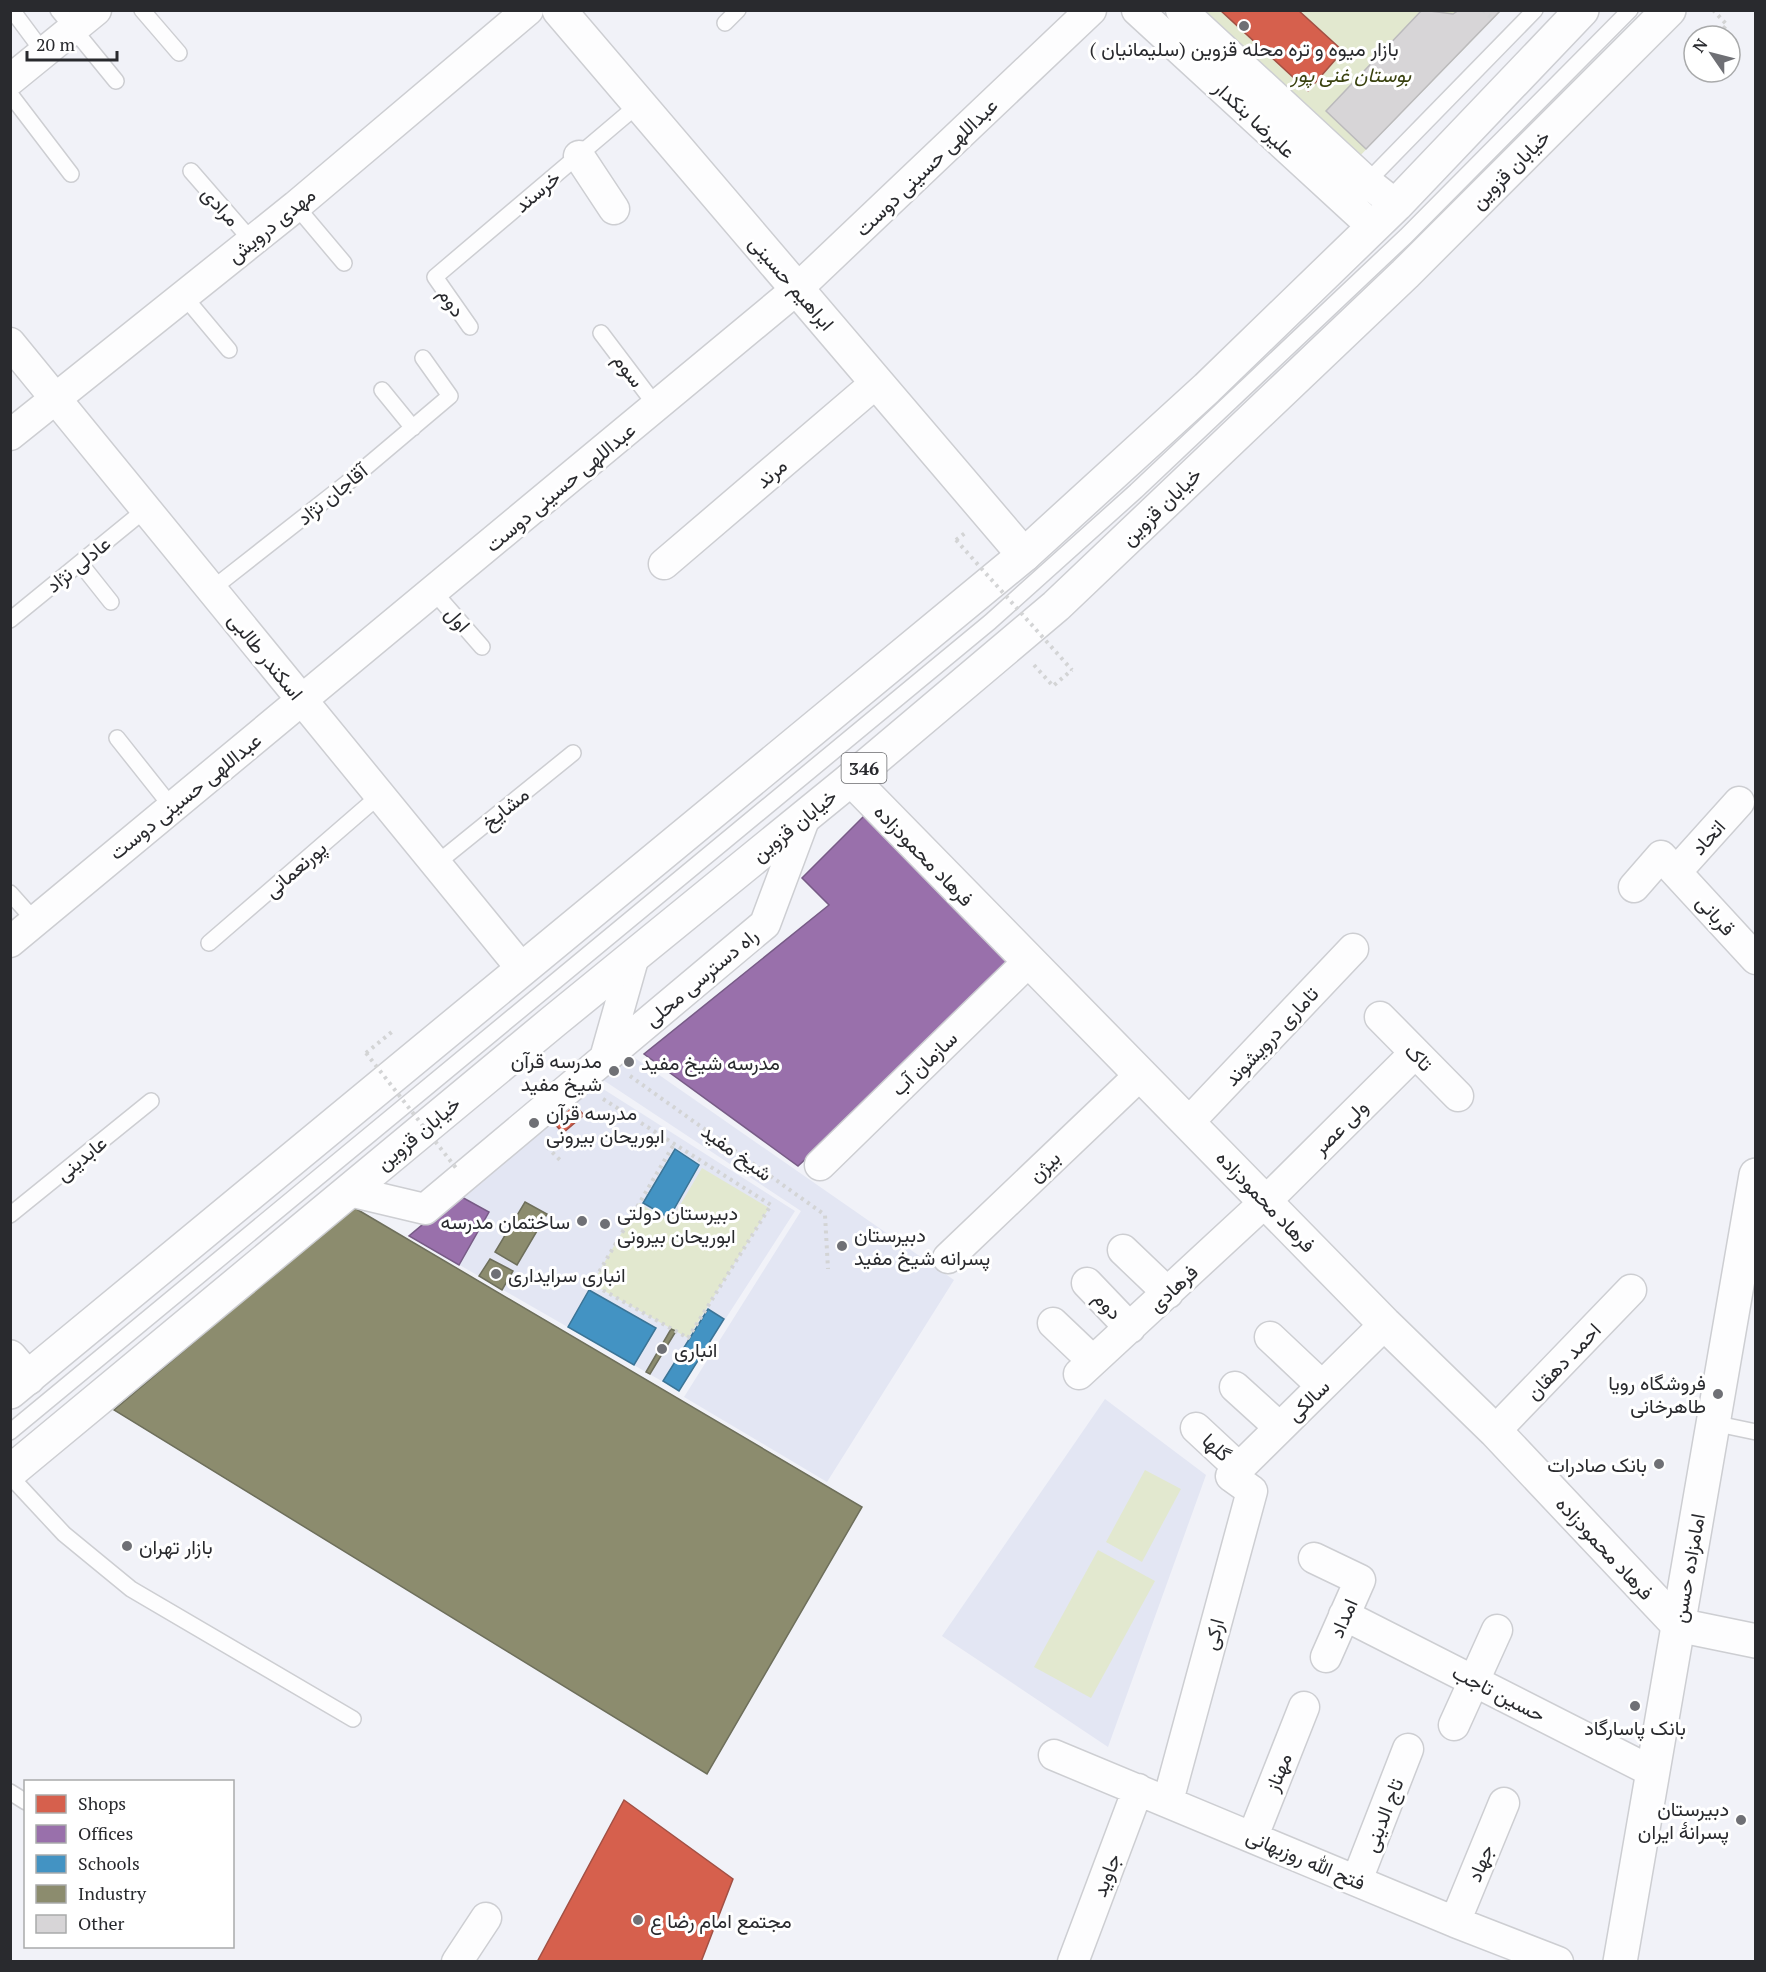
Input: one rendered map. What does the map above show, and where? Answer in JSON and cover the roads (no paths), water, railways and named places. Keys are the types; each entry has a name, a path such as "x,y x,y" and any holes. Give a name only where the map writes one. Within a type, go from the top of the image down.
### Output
{"main road":[{"name":"ابراهیم حسینی","path":"559,10 1024,555"},
{"path":"16,1376 522,969 1024,555 1207,388 1396,205 1582,10"},
{"name":"خیابان قزوین","path":"10,1474 349,1191 850,780 1056,606 1405,274 1669,10"},
{"name":"فرهاد محمودزاده","path":"850,780 1385,1324 1495,1431 1678,1625"},
{"name":"امامزاده حسن","path":"1620,1962 1755,1175"},
{"path":"1678,1625 1755,1641"}],"street":[{"path":"10,80 44,53 65,20 96,10"},
{"name":"مهدی درویش","path":"10,435 296,206 528,10"},
{"name":"عبداللهی حسینی دوست","path":"10,942 171,806 434,592 797,290 1090,10"},
{"name":"علیرضا بنکدار","path":"1137,10 1373,227"},
{"name":"علیرضا بنکدار","path":"1181,10 1367,182 1396,205"},
{"path":"579,156 614,209"},
{"name":"اسکندر طالبی","path":"10,343 522,969"},
{"name":"مرند","path":"664,564 877,382"},
{"name":"اتحاد","path":"1676,872 1739,802"},
{"name":"راه دسترسی محلی","path":"349,1191 426,1209 765,924 805,817"},
{"path":"1634,887 1661,856 1676,872"},
{"name":"قربانی","path":"1676,872 1755,959"},
{"name":"تاماری درویشوند","path":"1188,1123 1353,949"},
{"name":"راه دسترسی محلی","path":"605,1058 634,956"},
{"name":"سازمان آب","path":"820,1165 1028,962"},
{"name":"تاک","path":"1380,1017 1458,1096"},
{"name":"ولی عصر","path":"1266,1201 1415,1053"},
{"name":"بیژن","path":"948,1258 1141,1074"},
{"name":"فرهادی","path":"1053,1323 1086,1368 1266,1201"},
{"path":"1123,1250 1168,1293"},
{"name":"دوم","path":"1087,1283 1130,1328"},
{"name":"احمد دهقان","path":"1495,1431 1631,1290"},
{"name":"سالکی","path":"1234,1471 1385,1324"},
{"path":"1270,1337 1322,1386"},
{"path":"1235,1387 1279,1427"},
{"name":"گلها","path":"1196,1428 1234,1471"},
{"name":"ارکی","path":"1168,1801 1252,1491 1234,1471"},
{"name":"امداد","path":"1314,1558 1360,1580 1326,1657"},
{"name":"حسین تاجب","path":"1344,1616 1653,1772"},
{"path":"1454,1725 1497,1630"},
{"name":"مهناز","path":"1253,1836 1304,1707"},
{"name":"تاج الدینی","path":"1357,1880 1408,1749"},
{"name":"فتح الله روزبهانی","path":"1054,1755 1455,1922 1558,1962"},
{"name":"جاوید","path":"1073,1962 1138,1789"},
{"name":"جهاد","path":"1455,1922 1504,1803"},
{"path":"457,1962 486,1918"}],"lane":[{"path":"12,10 44,53"},
{"path":"142,10 179,53"},
{"path":"725,23 738,10"},
{"path":"1367,182 1535,10"},
{"path":"10,1432 990,622 1136,491 1406,236 1630,10"},
{"path":"65,20 116,81"},
{"path":"10,94 71,174"},
{"name":"خرسند","path":"435,277 639,104"},
{"name":"مرادی","path":"190,171 252,241"},
{"path":"296,206 345,263"},
{"name":"دوم","path":"435,277 470,327"},
{"path":"183,295 229,350"},
{"name":"سوم","path":"600,333 657,407"},
{"name":"آقاجان نژاد","path":"212,589 450,396 423,358"},
{"path":"382,390 413,428"},
{"name":"عادلی نژاد","path":"10,620 146,509"},
{"path":"80,563 111,602"},
{"name":"اول","path":"434,592 482,647"},
{"path":"117,738 171,806"},
{"name":"مشایخ","path":"436,864 573,753"},
{"name":"پورنعمانی","path":"209,943 380,795"},
{"path":"10,893 35,921"},
{"name":"عابدینی","path":"10,1215 151,1101"},
{"path":"1713,1423 1755,1432"},
{"path":"10,1474 64,1534 131,1589 353,1719"},
{"path":"10,1792 24,1801"}],"place":[{"name":"بازار میوه و تره محله قزوین (سلیمانیان )","path":"1244,26"},
{"name":"مدرسه شیخ مفید","path":"629,1062"},
{"name":"مدرسه قرآن شیخ مفید","path":"614,1071"},
{"name":"مدرسه قرآن ابوریحان بیرونی","path":"534,1123"},
{"name":"ساختمان مدرسه","path":"582,1221"},
{"name":"دبیرستان دولتی ابوریحان بیرونی","path":"605,1224"},
{"name":"دبیرستان پسرانه شیخ مفید","path":"842,1246"},
{"name":"انباری سرایداری","path":"496,1274"},
{"name":"انباری","path":"662,1349"},
{"name":"فروشگاه رویا طاهرخانی","path":"1718,1394"},
{"name":"بانک صادرات","path":"1659,1464"},
{"name":"بازار تهران","path":"127,1546"},
{"name":"بانک پاسارگاد","path":"1635,1706"},
{"name":"دبیرستان پسرانهٔ ایران","path":"1741,1820"},
{"name":"مجتمع امام رضا ع","path":"638,1920"}],"park label":[{"name":"بوستان غنی پور","path":"1351,74"}]}
